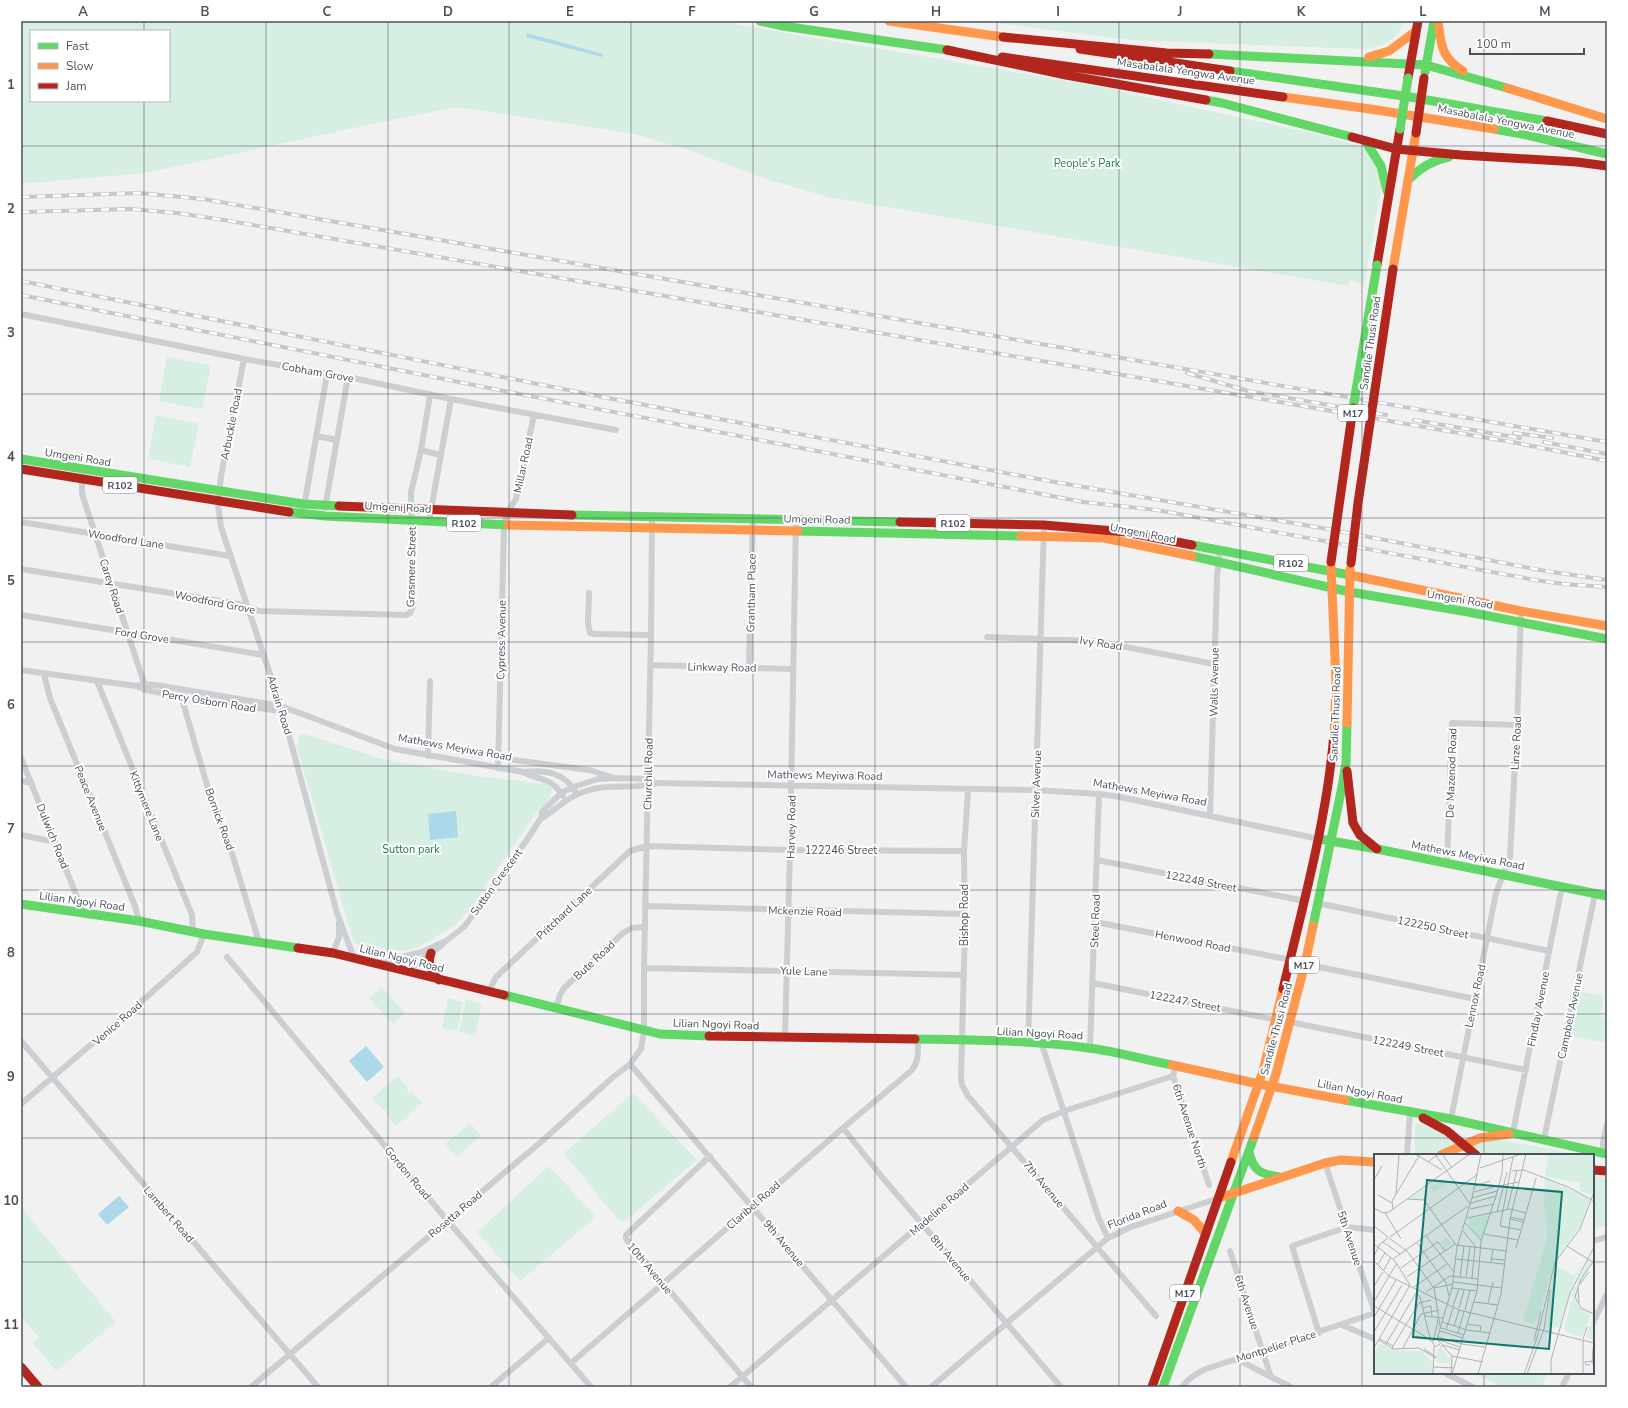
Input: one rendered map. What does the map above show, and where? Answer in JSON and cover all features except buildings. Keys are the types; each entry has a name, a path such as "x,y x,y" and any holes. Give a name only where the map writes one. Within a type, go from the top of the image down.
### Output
{"main road":[{"name":"Masabalala Yengwa Avenue","path":"760,21 947,50 1385,111 1522,134 1607,154"},
{"name":"Masabalala Yengwa Avenue","path":"889,21 1170,63 1390,93 1543,120 1607,134"},
{"name":"Sandile Thusi Road","path":"1152,1387 1259,1084 1277,1020 1319,840 1331,771 1335,726 1336,682 1331,566 1354,405 1418,21"},
{"name":"Sandile Thusi Road","path":"1164,1387 1273,1087 1305,964 1331,842 1346,764 1350,575 1358,503 1393,269 1434,21"},
{"path":"1438,21 1444,55 1452,65 1473,77"},
{"path":"1323,60 1382,55 1391,52 1416,31"},
{"path":"1003,37 1167,53 1426,65 1473,77 1607,119"},
{"path":"947,50 1066,75 1222,103 1396,149 1461,155 1577,162 1607,166"},
{"path":"1366,142 1381,166 1388,197"},
{"path":"1408,180 1421,167 1431,161 1461,155"},
{"name":"Umgeni Road","path":"21,459 87,471 219,490 304,509"},
{"name":"Umgeni Road","path":"21,469 82,480 218,500 412,520 504,525 652,529 1043,535 1104,538 1219,561 1350,592 1521,622 1607,639"},
{"name":"Umgeni Road","path":"325,511 412,509 652,517 1044,525 1126,532 1220,550 1331,566 1350,575 1521,611 1607,626"},
{"path":"589,527 590,515"},
{"path":"1346,764 1350,785 1350,808 1353,824 1357,832 1377,849"},
{"name":"Mathews Meyiwa Road","path":"1319,840 1377,849 1607,896"},
{"name":"Lilian Ngoyi Road","path":"21,904 139,921 204,934 333,953 660,1034 784,1038 962,1040 1090,1048 1174,1071 1259,1084 1451,1119 1605,1154"},
{"path":"431,954 428,960 429,967 440,980"},
{"name":"Lilian Ngoyi Road","path":"1413,1113 1447,1131 1475,1154"},
{"path":"1443,1154 1480,1138 1516,1133"},
{"path":"1249,1152 1251,1161 1257,1171 1262,1174 1279,1177"},
{"name":"Florida Road","path":"1219,1198 1325,1162 1342,1160 1374,1162"},
{"path":"1594,1170 1607,1171"},
{"path":"1178,1211 1193,1218 1202,1227 1206,1234"},
{"path":"21,1367 38,1387"}],"street":[{"name":"Cobham Grove","path":"21,314 244,359 348,377 430,395 616,430"},
{"name":"Arbuckle Road","path":"218,500 244,359"},
{"path":"304,509 327,374"},
{"path":"325,511 348,377"},
{"name":"Grasmere Street","path":"410,613 413,606 411,492 430,395"},
{"path":"429,521 451,399"},
{"name":"Millar Road","path":"507,513 513,507 516,499 534,415"},
{"path":"316,436 337,440"},
{"path":"420,450 440,454"},
{"name":"Carey Road","path":"82,480 82,493 94,534 146,687"},
{"name":"Adrain Road","path":"218,500 221,527 281,706 337,912 354,958"},
{"name":"Cypress Avenue","path":"498,768 504,525 507,513"},
{"name":"Churchill Road","path":"644,1031 644,968 651,665 652,517"},
{"name":"Grantham Place","path":"749,667 753,518"},
{"name":"Harvey Road","path":"784,1038 792,786 796,519"},
{"name":"Woodford Lane","path":"21,522 230,556"},
{"name":"Silver Avenue","path":"1028,1044 1044,525"},
{"name":"Walls Avenue","path":"1210,815 1214,664 1220,550"},
{"name":"Woodford Grove","path":"21,569 239,604 259,611 406,615 410,613"},
{"path":"589,592 588,623 590,633 651,635"},
{"name":"Linze Road","path":"1503,874 1510,857 1521,611"},
{"name":"Ford Grove","path":"21,615 264,655"},
{"name":"Ivy Road","path":"987,637 1095,641 1214,664"},
{"name":"Linkway Road","path":"651,665 793,668"},
{"name":"Percy Osborn Road","path":"21,670 97,682 146,687 281,706"},
{"name":"Peace Avenue","path":"44,674 50,698 135,906 139,921"},
{"path":"428,756 430,681"},
{"name":"Kittymere Lane","path":"97,682 192,915 193,932"},
{"name":"Percy Osborn Road","path":"146,687 181,696 283,713"},
{"name":"Bornick Road","path":"181,696 216,812 228,840 259,942"},
{"name":"Mathews Meyiwa Road","path":"281,706 395,750 523,772 532,771 562,776 573,786 577,794 600,787 648,786 657,783 968,790 1036,790 1099,794 1210,815 1319,840"},
{"path":"283,713 293,711"},
{"name":"De Mazenod Road","path":"1447,863 1452,723 1517,725"},
{"name":"Dulwich Road","path":"21,758 84,914"},
{"path":"499,758 589,770 612,778"},
{"name":"Mathews Meyiwa Road","path":"523,772 556,785 566,800"},
{"name":"Mathews Meyiwa Road","path":"573,786 598,779 612,778 648,779 657,783"},
{"path":"21,781 32,783"},
{"name":"Sutton Crescent","path":"406,971 431,954 464,927 541,818 542,812 561,793 573,786"},
{"name":"Bishop Road","path":"962,1040 964,975 964,851 968,790"},
{"name":"Sutton Crescent","path":"541,818 546,817 566,800 577,794"},
{"name":"Steel Road","path":"1090,1048 1099,794"},
{"path":"21,835 55,842"},
{"name":"122246 Street","path":"647,846 790,850 964,851"},
{"name":"Pritchard Lane","path":"489,991 496,977 630,851 647,846"},
{"name":"122248 Street","path":"1097,860 1305,901"},
{"name":"Lennox Road","path":"1451,1119 1496,893 1503,874"},
{"name":"Findlay Avenue","path":"1516,1133 1526,1070 1562,887"},
{"name":"Campbell Avenue","path":"1544,1139 1595,894"},
{"name":"122250 Street","path":"1317,903 1549,951"},
{"name":"Mckenzie Road","path":"646,906 964,914"},
{"name":"Adrain Road","path":"333,953 339,937 337,912"},
{"name":"Henwood Road","path":"1095,922 1291,960"},
{"name":"Bute Road","path":"556,1008 564,988 623,933 632,928 645,927"},
{"name":"Venice Road","path":"21,1104 133,1009 196,952 204,934"},
{"name":"Sutton Crescent","path":"376,963 414,954 446,941"},
{"name":"Gordon Road","path":"227,957 447,1220 571,1363 587,1385"},
{"path":"1305,964 1475,999"},
{"name":"Yule Lane","path":"644,968 905,975 964,975"},
{"name":"122247 Street","path":"1093,983 1277,1020"},
{"name":"122249 Street","path":"1290,1022 1526,1070"},
{"name":"Rosetta Road","path":"251,1387 542,1141 612,1078 630,1064 641,1049 644,1031"},
{"name":"Claribel Road","path":"571,1363 911,1071 916,1066 918,1058 918,1040"},
{"name":"7th Avenue","path":"962,1040 961,1078 962,1085 968,1096 1156,1316"},
{"name":"Lambert Road","path":"21,1042 318,1387"},
{"path":"1042,1045 1099,1219 1108,1238"},
{"name":"9th Avenue","path":"630,1064 906,1387"},
{"name":"Madeline Road","path":"730,1387 1043,1120 1174,1071"},
{"name":"6th Avenue North","path":"1174,1071 1209,1185"},
{"path":"1407,1154 1413,1113"},
{"path":"1605,1154 1604,1142 1607,1124"},
{"name":"8th Avenue","path":"843,1128 922,1224 1061,1387"},
{"name":"10th Avenue","path":"710,1156 626,1235 626,1238 628,1243 751,1387"},
{"name":"5th Avenue","path":"1325,1162 1374,1310"},
{"name":"Florida Road","path":"931,1387 1096,1246 1108,1238 1131,1227 1219,1198"},
{"path":"1319,1333 1292,1247 1347,1227 1374,1230"},
{"path":"1594,1241 1606,1238"},
{"name":"6th Avenue","path":"1230,1251 1271,1377"},
{"path":"1594,1321 1607,1294"},
{"name":"Montpelier Place","path":"1182,1387 1188,1379 1195,1374 1374,1313"},
{"path":"1342,1325 1374,1339"},
{"path":"492,1386 549,1338"},
{"path":"1237,1359 1291,1387"},
{"path":"1446,1374 1473,1387"},
{"path":"1562,1387 1568,1374"}],"green space":[{"name":"People's Park","path":"21,21 727,21 740,25 1102,87 1348,142 1366,149 1376,165 1382,184 1364,286 1351,279 1348,286 828,197 763,178 694,152 635,134 457,107 146,173 21,184"},
{"path":"980,21 1404,21 1397,34 1392,39 1382,45 1361,49 1129,40"},
{"path":"167,357 211,365 202,409 159,401"},
{"path":"156,415 199,424 190,467 148,459"},
{"name":"Sutton park","path":"302,733 382,759 478,776 546,784 552,789 550,800 535,814 469,910 456,924 418,947 403,951 359,946 353,940 297,748 299,736"},
{"path":"382,987 405,1013 393,1024 369,998"},
{"path":"1579,991 1604,996 1600,1016 1607,1018 1607,1043 1570,1036"},
{"path":"448,998 463,1002 457,1031 442,1028"},
{"path":"466,1000 482,1004 475,1036 459,1032"},
{"path":"398,1076 408,1088 409,1093 411,1091 422,1103 396,1126 386,1114 387,1112 385,1109 383,1110 372,1098"},
{"path":"633,1093 697,1160 626,1220 622,1221 618,1220 564,1153"},
{"path":"470,1123 481,1136 456,1157 445,1144"},
{"path":"1418,1123 1440,1131 1456,1143 1437,1153 1415,1154 1415,1125"},
{"path":"1502,1140 1574,1154 1482,1154 1472,1147 1481,1142"},
{"path":"549,1166 596,1217 520,1281 477,1232"},
{"path":"1599,1176 1607,1178 1607,1225 1594,1230 1594,1177"},
{"path":"21,1207 116,1322 56,1371 33,1343 39,1337 21,1317"},
{"path":"1475,1374 1548,1374 1541,1387 1503,1387"}],"water":[{"path":"527,33 603,54 602,57 526,37"},
{"path":"456,811 458,837 430,840 428,814"},
{"path":"366,1046 384,1067 367,1082 349,1061"},
{"path":"119,1196 129,1207 107,1225 98,1214"}],"railway":[{"path":"21,197 139,193 203,199 1607,442"},
{"path":"21,212 130,209 177,213 224,220 1517,443 1607,461"},
{"path":"21,281 608,398 1049,481 1333,530 1545,571 1607,580"},
{"path":"21,295 499,390 1083,502 1157,510 1535,580 1563,584 1607,587"},
{"path":"1187,373 1248,391 1386,415"},
{"path":"1414,420 1520,438"},
{"path":"1514,433 1552,438"},
{"path":"1544,442 1607,454"}],"traffic: fast":[{"path":"760,21 783,26 954,51"},
{"path":"1425,72 1434,21"},
{"path":"1209,54 1426,65 1507,88"},
{"path":"1230,71 1410,97 1547,121"},
{"path":"1400,129 1408,78"},
{"path":"1206,100 1352,137"},
{"path":"1494,129 1607,154"},
{"path":"1366,142 1381,166 1387,191"},
{"path":"1408,180 1427,165 1437,160 1449,157"},
{"path":"1353,408 1377,265"},
{"path":"21,459 303,504 339,506"},
{"path":"289,512 325,516 508,525"},
{"path":"572,515 900,522"},
{"path":"798,531 1021,536"},
{"path":"1192,545 1350,575"},
{"path":"1192,556 1350,592"},
{"path":"1350,592 1468,612 1607,639"},
{"path":"1313,926 1342,787 1346,763 1347,723"},
{"path":"1319,839 1377,849 1607,896"},
{"path":"21,904 139,921 204,934 298,948"},
{"path":"504,995 660,1034 709,1036"},
{"path":"915,1039 1002,1041 1067,1045 1109,1051 1172,1065"},
{"path":"1345,1100 1451,1119 1607,1154"},
{"path":"1163,1387 1254,1137"},
{"path":"1249,1152 1253,1164 1259,1170 1263,1173 1279,1177"}],"traffic: slow":[{"path":"889,21 1010,38"},
{"path":"1438,21 1443,50 1450,61 1463,71"},
{"path":"1369,57 1389,51 1416,31"},
{"path":"1507,88 1607,119"},
{"path":"1283,97 1377,110 1494,129"},
{"path":"1393,269 1416,133"},
{"path":"508,525 798,531"},
{"path":"1021,536 1104,538 1192,556"},
{"path":"1331,566 1336,682 1334,733"},
{"path":"1347,723 1350,569"},
{"path":"1350,575 1521,611 1607,626"},
{"path":"1254,1137 1276,1074 1305,964 1313,926"},
{"path":"1231,1162 1263,1071 1283,989"},
{"path":"1172,1065 1259,1084 1345,1100"},
{"path":"1443,1154 1480,1138 1509,1134"},
{"path":"1219,1198 1325,1163 1341,1160 1374,1162"},
{"path":"1178,1211 1194,1220 1206,1234"}],"traffic: jam":[{"path":"1408,78 1418,21"},
{"path":"1003,37 1167,53 1209,54"},
{"path":"1080,49 1230,71"},
{"path":"947,50 1066,75 1206,100"},
{"path":"1002,57 1283,97"},
{"path":"1416,133 1424,78"},
{"path":"1547,121 1607,134"},
{"path":"1377,265 1400,129"},
{"path":"1352,137 1396,149 1461,155 1577,162 1607,166"},
{"path":"1351,563 1358,503 1393,269"},
{"path":"1331,562 1353,408"},
{"path":"21,469 289,512"},
{"path":"339,506 572,515"},
{"path":"900,522 1044,525 1126,532 1192,545"},
{"path":"1283,989 1320,830 1331,765 1334,733"},
{"path":"1347,771 1353,823 1360,835 1377,849"},
{"path":"298,948 333,953 504,995"},
{"path":"431,953 429,961 430,967 439,980"},
{"path":"709,1036 915,1039"},
{"path":"1423,1118 1447,1131 1475,1154"},
{"path":"1152,1387 1231,1162"},
{"path":"1594,1170 1607,1171"},
{"path":"21,1367 38,1387"}]}
